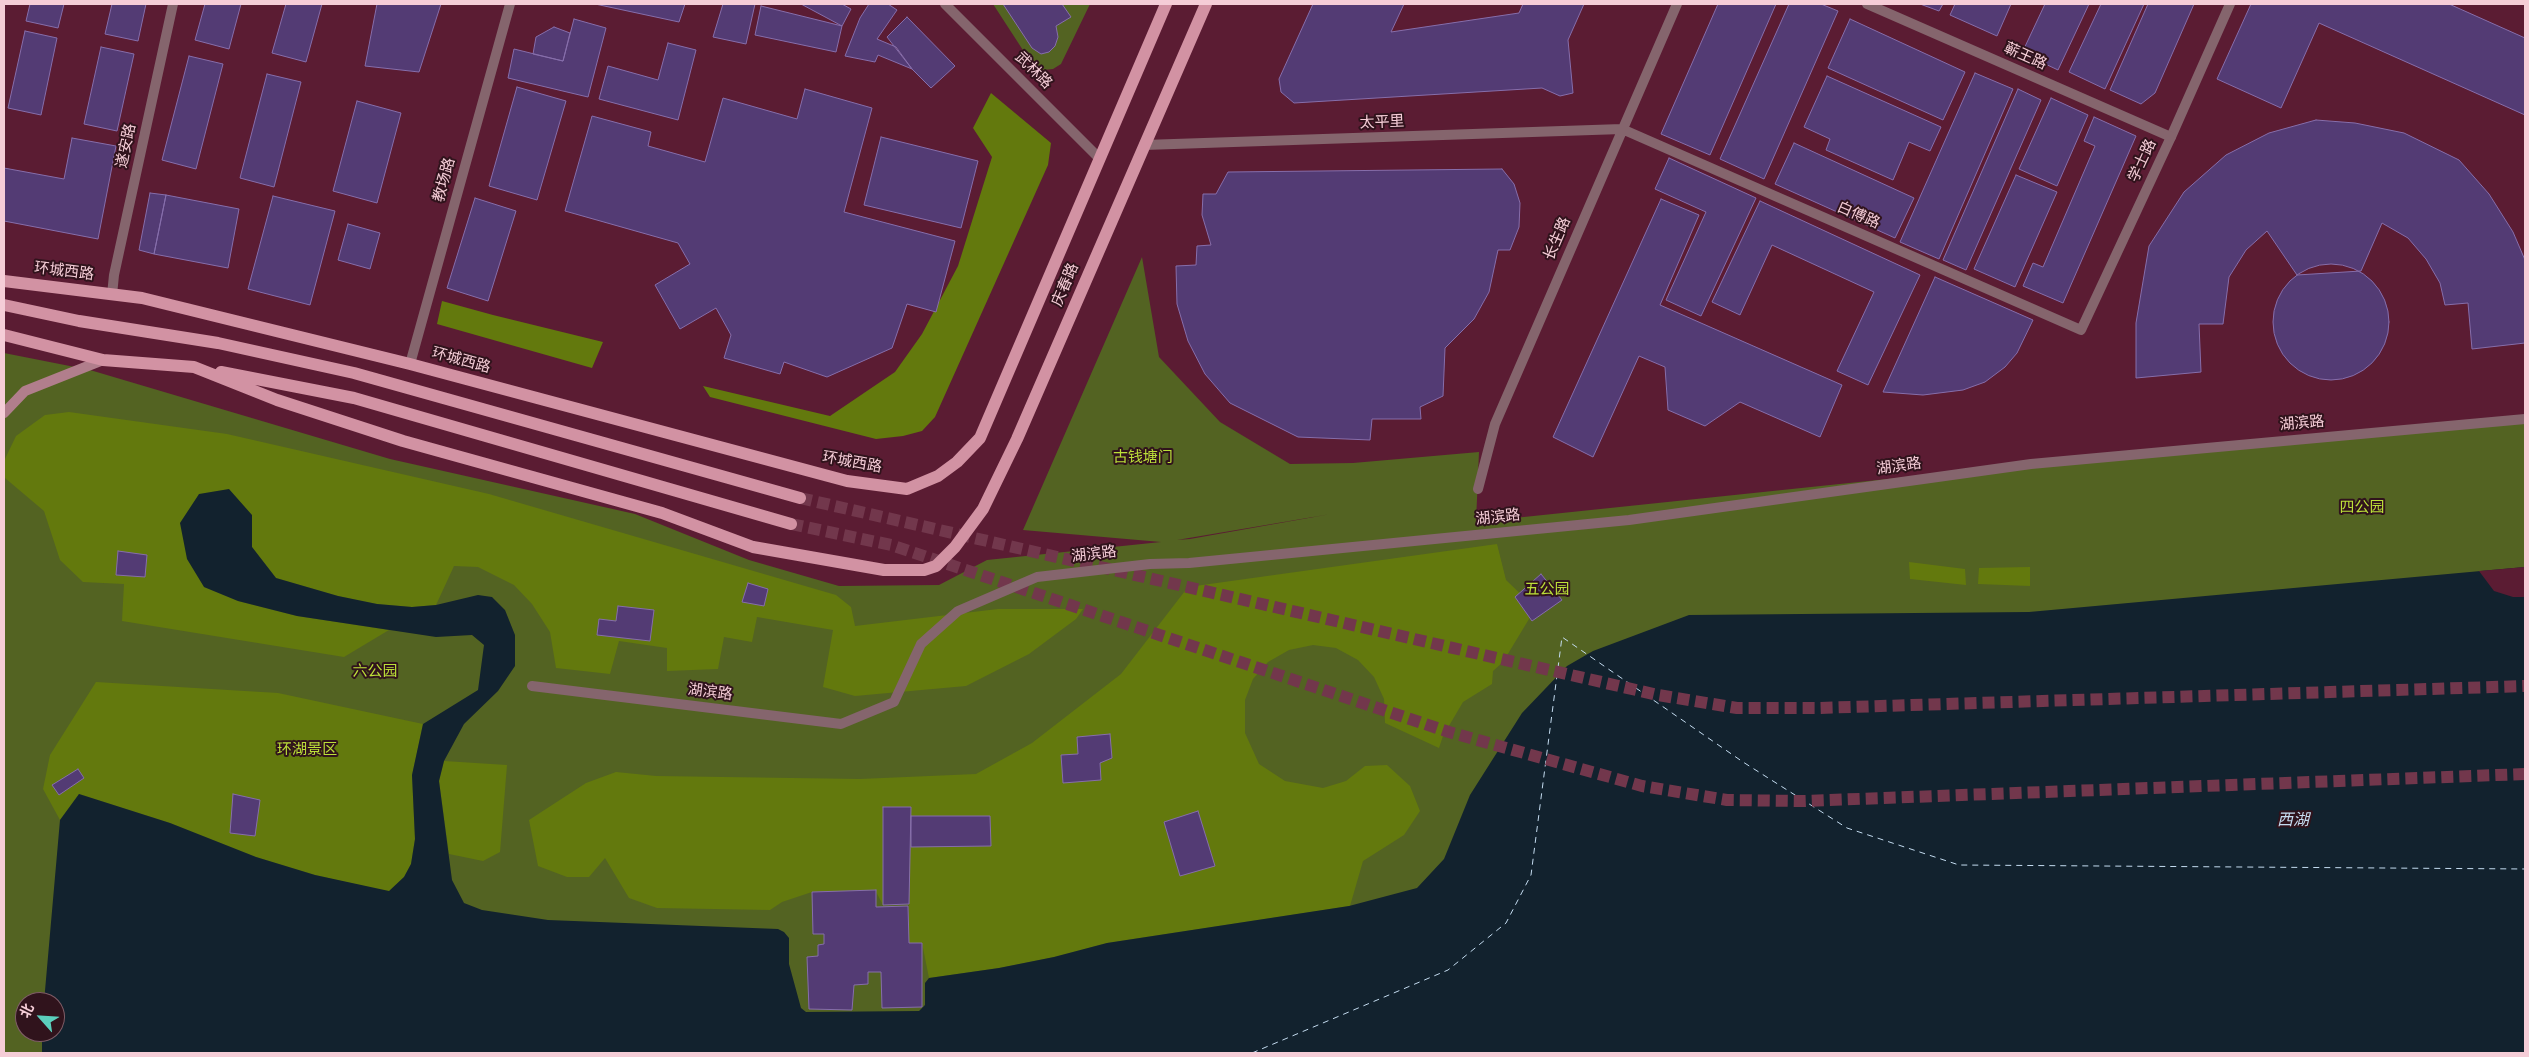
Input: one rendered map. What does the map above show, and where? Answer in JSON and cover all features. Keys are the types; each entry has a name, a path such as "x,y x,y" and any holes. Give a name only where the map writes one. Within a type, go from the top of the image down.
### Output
{"main road":[{"name":"庆春路","path":"907,489 938,476 957,462 980,438 1166,4"},
{"name":"庆春路","path":"194,367 277,400 403,441 662,514 752,547 884,570 924,570 936,566 955,547 983,509 1018,439 1206,4"},
{"name":"环城西路","path":"4,281 142,298 410,364 846,481 907,489"},
{"path":"4,305 78,321 218,342 354,373 800,498"},
{"path":"4,335 103,360 194,367 354,398 791,524"},
{"path":"4,413 25,391 103,360"}],"street":[{"name":"遂安路","path":"112,295 116,266 173,4"},
{"name":"教场路","path":"410,364 510,4"},
{"name":"武林路","path":"945,4 1100,159"},
{"name":"长生路","path":"1478,490 1495,424 1677,4"},
{"name":"蕲王路","path":"1868,4 2171,137"},
{"name":"学士路","path":"2081,330 2171,137 2230,4"},
{"name":"太平里","path":"1144,145 1622,129"},
{"name":"白傅路","path":"1622,129 2081,330"},
{"name":"湖滨路","path":"532,686 841,724 894,702 921,644 958,611 1037,577 1150,564 1189,563 1629,520 2031,464 2525,419"}],"green space":[{"path":"993,4 1090,4 1061,64 1053,69 1043,70 1030,61"},
{"path":"991,93 1051,143 1048,165 935,417 922,431 903,436 876,439 710,397 703,386 830,416 895,372 922,334 958,266 992,157 973,128"},
{"name":"环湖景区","path":"1142,257 1159,357 1220,422 1290,464 1353,463 1479,452 1476,522 2031,464 2525,419 2525,1053 4,1053 4,353 90,370 390,459 635,514 749,560 839,586 939,585 987,560 1161,542 1023,530","holes":["1331,514 1190,539 1177,540"]},
{"path":"442,301 603,342 592,368 437,324"},
{"path":"69,412 227,434 489,494 836,595 851,607 855,626 998,609 1083,609 1076,619 1029,654 966,686 855,696 823,687 833,630 757,617 752,642 724,637 718,669 667,671 667,648 619,641 610,674 556,668 550,632 532,604 514,585 478,567 454,566 436,605 412,607 377,604 338,596 276,578 252,547 252,515 204,587 238,601 297,616 389,630 344,657 122,621 124,584 83,582 60,560 44,511 5,478 4,461 16,436 45,415"},
{"path":"1497,544 1506,580 1530,603 1529,619 1503,662 1493,671 1492,684 1463,702 1443,736 1439,748 1385,723 1384,699 1374,677 1358,660 1336,648 1313,645 1289,650 1268,662 1253,679 1245,700 1245,733 1259,764 1285,781 1323,788 1346,781 1365,766 1387,765 1410,786 1420,811 1404,835 1363,861 1350,906 1107,943 1054,957 999,968 929,978 922,943 909,943 909,904 883,905 875,890 812,892 782,902 770,910 657,908 629,898 605,858 589,877 567,877 538,866 529,820 586,783 616,772 656,776 860,779 976,774 1032,743 1121,674 1188,587"},
{"path":"1909,562 1965,569 1966,585 1910,579"},
{"path":"2030,567 2030,586 1978,584 1979,568"},
{"path":"96,682 278,693 423,724 412,775 415,839 411,864 404,877 389,892 315,875 256,857 170,823 79,794 60,820 43,789 50,755"},
{"path":"444,761 507,765 500,852 483,861 449,854 439,781"}],"water":[{"name":"西湖","path":"229,489 252,515 252,547 276,578 338,596 377,604 412,607 436,605 478,595 492,597 505,610 515,635 515,666 498,691 464,724 444,761 439,781 452,880 464,903 482,910 548,920 778,929 789,938 789,964 801,1008 806,1012 919,1011 925,1005 925,983 929,978 999,968 1054,957 1107,943 1349,906 1417,888 1444,859 1470,795 1522,713 1567,666 1593,651 1689,615 2029,612 2525,567 2525,1053 42,1053 42,1042 65,1042 65,992 45,992 60,820 79,794 170,823 256,857 315,875 389,891 404,877 411,864 415,839 412,775 423,724 478,690 484,645 472,635 436,637 297,616 238,601 204,587 187,559 180,523 199,494"}],"pier":[{"path":"2525,567 2525,597 2513,597 2494,591 2479,571"}],"building":[{"path":"30,4 64,4 58,28 26,21"},
{"path":"112,4 146,4 138,41 105,34"},
{"path":"205,4 241,4 229,49 195,40"},
{"path":"286,4 322,4 306,62 272,53"},
{"path":"377,4 441,4 419,72 365,66"},
{"path":"595,4 685,4 679,22"},
{"path":"723,4 755,4 746,44 713,37"},
{"path":"801,4 842,4 851,9 842,26"},
{"path":"869,4 888,4 897,10 877,39 896,47 912,69 878,55 875,62 845,56 860,18"},
{"path":"1003,4 1062,4 1071,17 1056,26 1058,37 1055,46 1049,52 1041,54 1032,48"},
{"path":"1313,4 1404,4 1391,32 1519,13 1523,4 1584,4 1568,40 1573,93 1560,96 1542,88 1294,103 1281,92 1279,79"},
{"path":"1718,4 1776,4 1710,155 1661,134"},
{"path":"1789,4 1821,4 1838,11 1764,179 1720,159"},
{"path":"1920,4 1943,4 1939,11"},
{"path":"1955,4 2011,4 1997,36 1950,15"},
{"path":"2045,4 2089,4 2058,70 2022,53"},
{"path":"2101,4 2144,4 2105,89 2069,72"},
{"path":"2148,4 2194,4 2155,93 2141,104 2110,90"},
{"path":"2251,4 2449,4 2525,38 2525,115 2319,23 2281,108 2217,79"},
{"path":"761,6 842,26 836,52 755,35"},
{"path":"907,17 955,66 931,88 912,69 887,37"},
{"path":"574,19 606,28 588,97 508,78 514,49 563,61"},
{"path":"1850,19 1965,72 1943,120 1828,68"},
{"path":"554,27 570,33 563,61 533,54 536,37"},
{"path":"25,31 57,38 41,115 8,108"},
{"path":"668,43 696,50 678,120 599,99 608,66 658,80"},
{"path":"101,47 134,54 117,131 84,124"},
{"path":"189,56 223,64 196,169 162,160"},
{"path":"1975,73 2013,89 1939,259 1900,242"},
{"path":"267,74 301,82 274,187 240,178"},
{"path":"1827,76 1941,127 1930,151 1909,142 1893,180 1826,150 1830,139 1804,127"},
{"path":"517,87 566,101 537,200 489,186"},
{"path":"805,89 872,108 844,212 955,241 936,312 907,304 892,348 827,377 784,362 780,374 724,358 731,335 716,308 680,329 655,285 690,264 678,243 565,211 592,116 651,132 648,146 705,162 723,98 797,119"},
{"path":"2018,89 2041,100 1966,270 1943,260"},
{"path":"2051,98 2088,115 2057,186 2019,169"},
{"path":"357,101 401,113 377,203 333,191"},
{"path":"2094,117 2136,136 2063,303 2023,286 2033,263 2043,267 2095,146 2084,141"},
{"path":"2316,120 2355,123 2404,133 2459,160 2489,194 2513,232 2525,260 2525,343 2472,349 2468,303 2445,305 2440,283 2426,259 2408,238 2382,223 2361,271 2297,275 2267,231 2246,250 2229,277 2223,324 2199,324 2201,372 2136,378 2136,323 2149,246 2184,192 2226,155 2269,133"},
{"path":"881,137 978,161 961,228 864,205"},
{"path":"72,138 116,146 98,239 4,221 4,168 64,179"},
{"path":"1794,143 1914,198 1895,238 1775,184"},
{"path":"1669,158 1756,198 1701,316 1666,300 1706,212 1655,189"},
{"path":"1502,169 1514,184 1520,203 1519,227 1510,250 1498,250 1489,292 1474,319 1445,348 1443,396 1420,407 1421,419 1372,419 1370,440 1298,437 1230,403 1205,374 1188,341 1177,304 1176,266 1196,265 1197,246 1211,245 1202,215 1203,194 1216,194 1228,172"},
{"path":"2016,175 2057,192 2015,287 1974,269"},
{"path":"150,193 166,195 154,254 139,250"},
{"path":"166,195 239,209 228,268 154,254"},
{"path":"273,196 335,211 310,305 248,289"},
{"path":"475,198 516,211 488,301 447,288"},
{"path":"1661,199 1699,215 1660,305 1842,385 1820,437 1740,402 1705,426 1668,410 1665,367 1639,356 1593,457 1553,437"},
{"path":"1760,201 1920,275 1868,385 1837,371 1874,292 1772,245 1740,315 1712,302"},
{"path":"348,224 380,233 370,269 338,260"},
{"path":"2331,264 2353,268 2372,281 2385,300 2389,322 2385,344 2372,363 2353,376 2331,380 2309,376 2290,363 2277,344 2273,322 2277,300 2290,281 2309,268"},
{"path":"1935,277 2033,320 2017,353 2005,367 1985,382 1963,390 1923,395 1883,392"},
{"path":"118,551 147,555 145,577 116,575"},
{"path":"1541,574 1562,600 1532,621 1515,597"},
{"path":"748,583 768,589 764,606 742,602"},
{"path":"618,606 654,610 650,641 597,635 599,619 616,621"},
{"path":"1110,734 1112,758 1100,763 1101,780 1063,783 1061,755 1078,754 1077,737"},
{"path":"78,769 84,778 59,795 52,785"},
{"path":"233,794 260,800 255,836 230,833"},
{"path":"883,807 911,807 909,904 883,905"},
{"path":"1198,811 1215,866 1180,876 1164,822"},
{"path":"911,816 990,816 991,846 911,847"},
{"path":"876,890 876,907 908,906 909,943 922,943 922,1007 882,1008 881,972 868,972 868,984 854,985 852,1010 809,1009 807,957 818,956 818,945 824,944 824,934 813,934 812,892"}],"ferry route":[{"path":"1252,1053 1448,970 1506,923 1531,875 1562,637 1743,762 1847,828 1959,865 2525,869"}],"tunnel":[{"path":"800,498 1658,695 1737,708 1817,708 2525,686"},
{"path":"791,524 891,545 1449,732 1642,786 1727,800 1803,801 2525,774"}],"park label":[{"name":"古钱塘门","path":"1143,458"},
{"name":"四公园","path":"2362,508"},
{"name":"五公园","path":"1547,590"},
{"name":"六公园","path":"375,672"}]}
